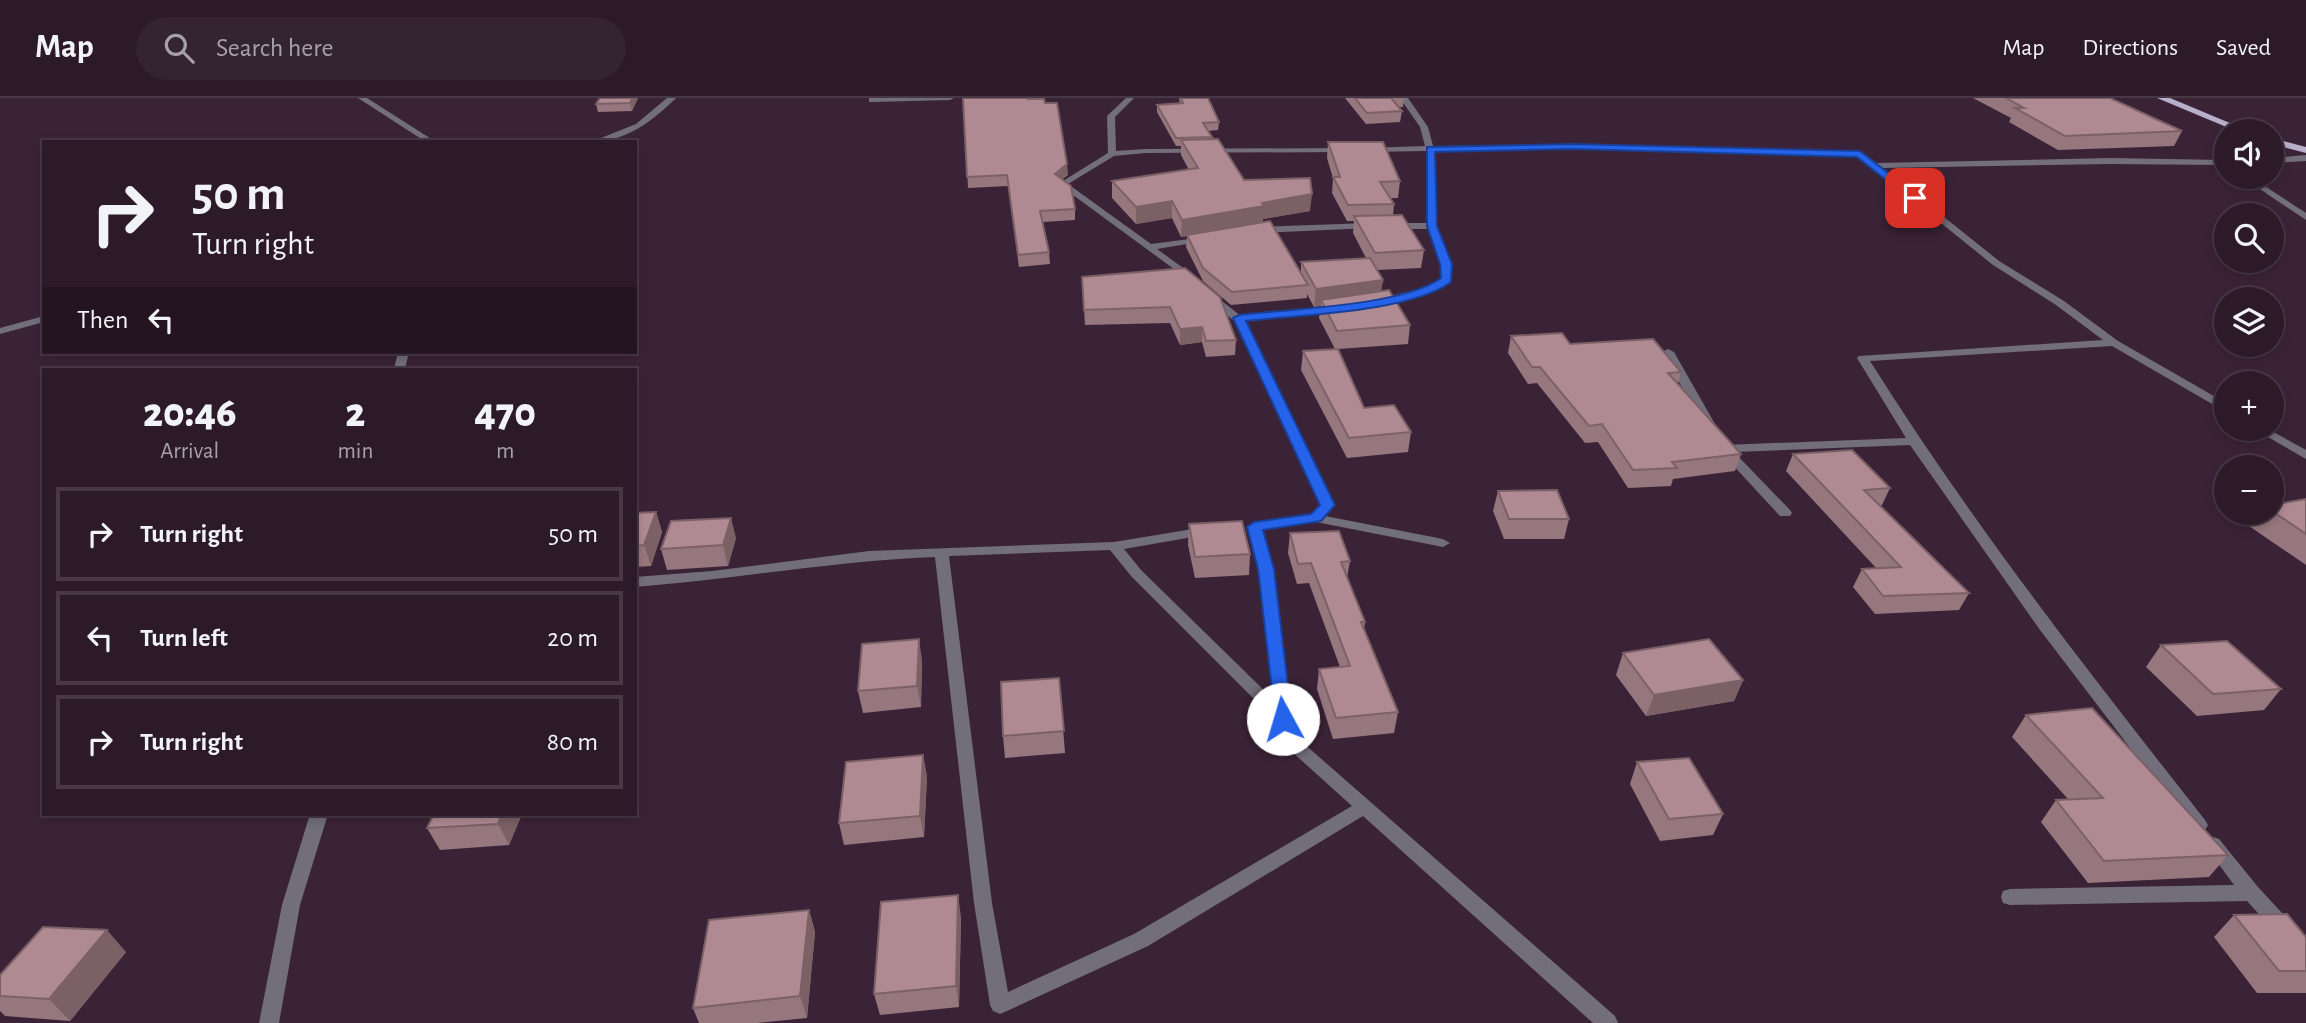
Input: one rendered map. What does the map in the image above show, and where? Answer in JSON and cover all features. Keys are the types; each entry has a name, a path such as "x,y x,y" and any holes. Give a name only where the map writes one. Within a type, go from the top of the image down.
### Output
{"main road":[{"path":"2162,98 2214,119"},
{"path":"2284,144 2306,150"}],"street":[{"path":"362,98 429,140"},
{"path":"600,140 639,125 672,98"},
{"path":"872,100 950,98"},
{"path":"1112,154 1111,117 1130,98"},
{"path":"1363,304 1435,288 1447,279 1446,264 1432,226 1430,149 1424,127 1404,98"},
{"path":"1316,518 1327,505 1239,318 1152,247 1062,184 1112,154 1145,151 1572,146 1860,154 1996,263 2060,303 2114,343 2214,401"},
{"path":"2284,160 2306,158"},
{"path":"1874,166 2110,161 2214,163"},
{"path":"2264,189 2306,218"},
{"path":"1241,232 1266,228 1432,226"},
{"path":"1152,247 1215,237"},
{"path":"1239,318 1351,306"},
{"path":"0,331 42,320"},
{"path":"2114,343 1864,358 1914,441 2045,626 2251,893 2306,952"},
{"path":"1668,352 1724,449 1784,513"},
{"path":"1724,449 1914,441"},
{"path":"2281,441 2306,455"},
{"path":"1443,543 1316,518 1247,528 1266,569 1283,719 1296,746 1367,806 1608,1023"},
{"path":"637,582 712,576 869,555 1114,546 1214,531"},
{"path":"1114,546 1136,573 1283,719"},
{"path":"941,551 983,903 1000,1005 1141,940 1367,806"},
{"path":"270,1023 291,905 318,816"},
{"path":"2010,897 2251,893"}],"building":[{"path":"600,98 632,98 630,103 596,104"},
{"path":"963,98 1028,98 1057,103 1067,164 1055,174 1071,186 1075,209 1040,211 1049,252 1018,255 1007,175 967,177"},
{"path":"1181,98 1208,98 1219,122 1203,123 1212,137 1176,138 1157,105 1183,103"},
{"path":"1355,98 1391,98 1402,111 1367,113"},
{"path":"2006,98 2110,98 2182,131 2065,136 2015,108 2024,108"},
{"path":"1218,139 1244,180 1310,178 1312,194 1262,203 1264,206 1182,220 1172,201 1136,207 1112,181 1198,168 1181,140"},
{"path":"1328,142 1383,142 1400,181 1380,182 1394,204 1348,205 1333,177 1340,177"},
{"path":"1402,215 1424,250 1375,253 1354,216"},
{"path":"1270,221 1308,285 1232,292 1203,268 1187,235"},
{"path":"1370,258 1383,280 1316,289 1301,262"},
{"path":"1185,268 1220,297 1236,340 1206,341 1202,327 1180,329 1170,307 1084,310 1082,277"},
{"path":"1389,290 1410,325 1337,331 1321,300"},
{"path":"1562,333 1570,344 1653,339 1681,372 1668,373 1741,454 1672,462 1677,468 1633,470 1602,424 1589,426 1540,367 1532,367 1511,336"},
{"path":"1338,349 1364,408 1394,405 1411,432 1349,438 1303,351"},
{"path":"1852,450 1890,488 1864,490 1969,593 1883,596 1862,569 1901,567 1793,454"},
{"path":"1557,490 1569,519 1509,519 1498,491"},
{"path":"2306,499 2306,534 2284,519 2284,503"},
{"path":"656,512 644,545 637,546 637,513"},
{"path":"731,518 723,545 661,549 671,521"},
{"path":"1242,521 1250,554 1195,557 1189,524"},
{"path":"1339,531 1350,561 1341,562 1365,622 1361,622 1398,712 1336,718 1319,669 1350,666 1311,563 1298,564 1290,533"},
{"path":"919,639 917,686 858,691 862,644"},
{"path":"1709,639 1743,680 1654,695 1623,653"},
{"path":"2227,641 2281,689 2213,694 2161,645"},
{"path":"1059,678 1064,731 1003,736 1001,682"},
{"path":"2092,708 2228,855 2104,861 2056,800 2103,798 2026,715"},
{"path":"923,755 920,816 839,823 846,762"},
{"path":"1689,758 1723,814 1669,819 1637,762"},
{"path":"433,816 501,816 498,824 427,828"},
{"path":"958,895 956,986 874,994 881,902"},
{"path":"809,910 800,996 693,1008 709,920"},
{"path":"2287,914 2306,937 2306,971 2279,971 2234,915"},
{"path":"43,927 107,930 49,999 0,996 0,975"}],"route":[{"path":"1283,719 1266,569 1254,527 1316,518 1327,505 1284,419 1239,318 1376,303 1435,288 1447,279 1446,264 1432,226 1430,149 1572,146 1860,154 1915,198"}]}
